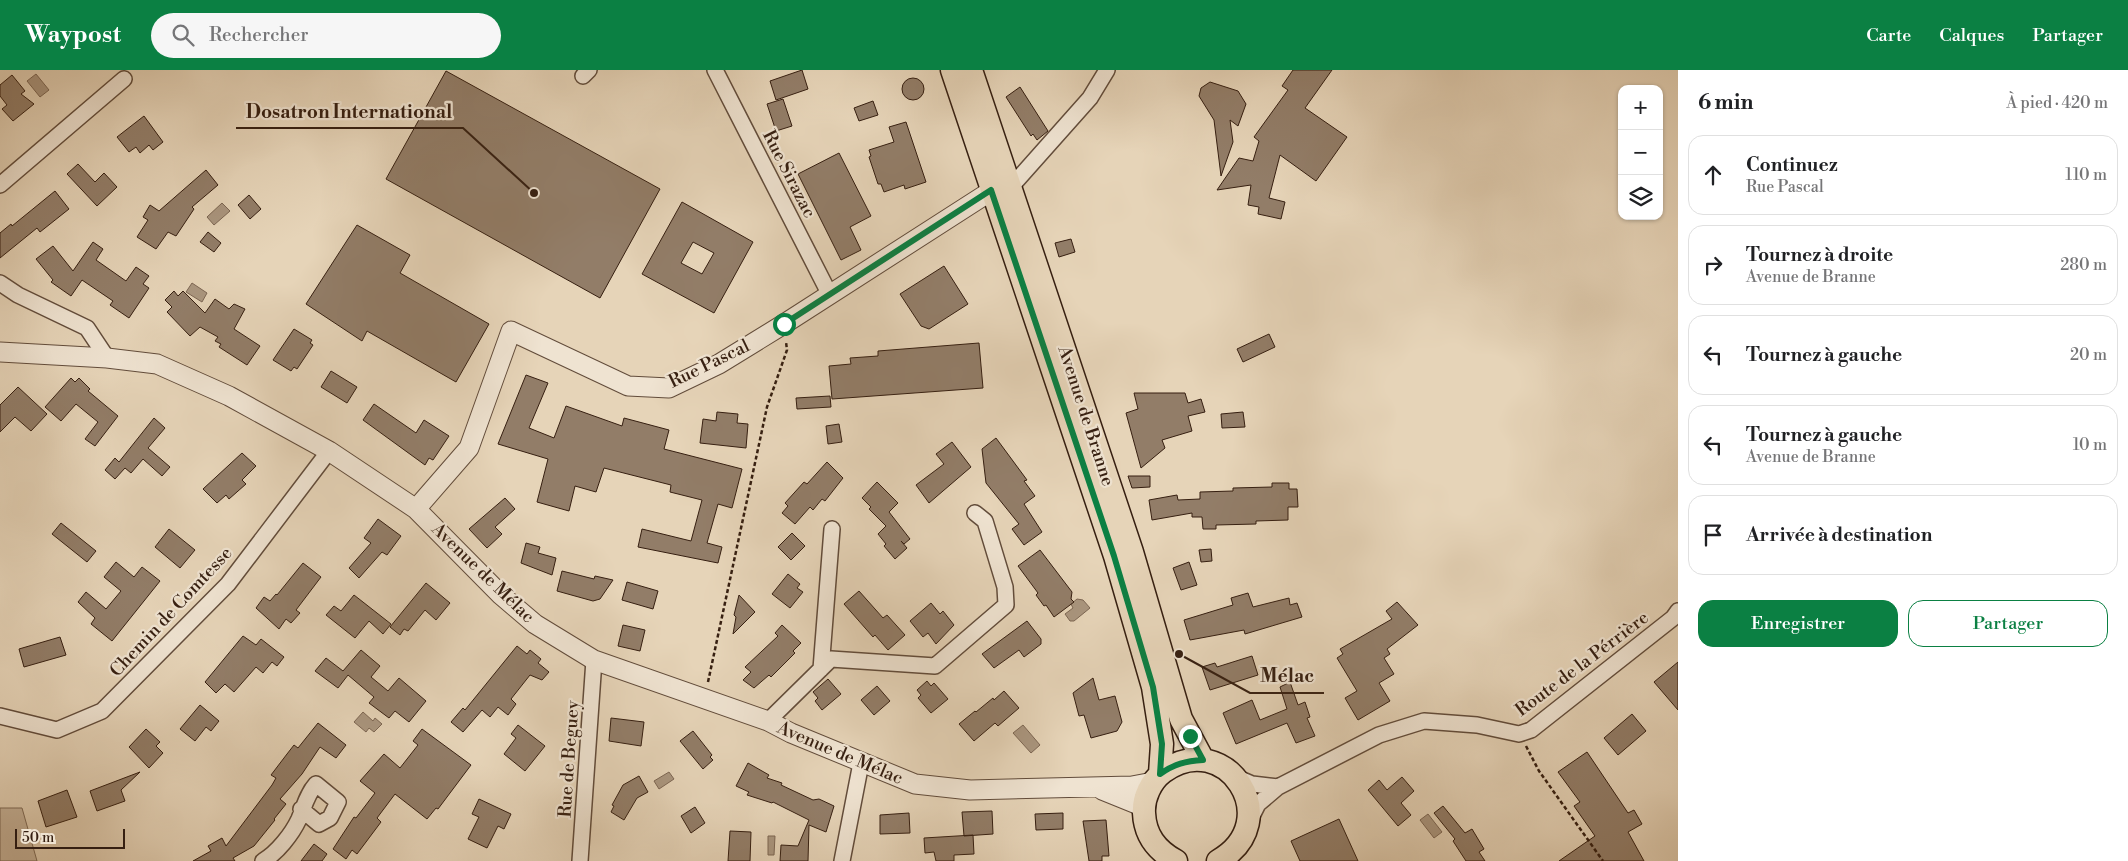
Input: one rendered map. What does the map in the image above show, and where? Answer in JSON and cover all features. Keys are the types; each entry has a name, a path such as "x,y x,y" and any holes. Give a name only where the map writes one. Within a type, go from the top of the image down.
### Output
{"main road":[{"name":"Avenue de Branne","path":"952,70 1001,189 1132,552 1178,710 1203,760"},
{"name":"Avenue de Branne","path":"971,70 1001,189 1147,668 1162,744 1157,778 1144,807"},
{"path":"1157,778 1173,765 1188,760 1203,760 1221,766 1236,777 1245,791 1249,807 1243,842 1230,854 1218,861"},
{"path":"1144,807 1145,825 1152,841 1164,854 1176,861"}],"street":[{"name":"Rue Sirazac","path":"714,70 830,295"},
{"path":"1001,189 1090,98 1107,70"},
{"path":"0,185 124,79"},
{"name":"Rue Pascal","path":"416,509 469,448 511,331 628,386 669,388 719,364 1001,189"},
{"path":"0,284 18,295 87,328 108,358"},
{"name":"Avenue de Mélac","path":"0,352 108,358 157,364 229,396 330,451 416,509 501,595 535,624 594,660 768,721 861,763 915,784 970,790 1096,787 1132,786 1157,778"},
{"name":"Chemin de Comtesse","path":"0,716 57,730 102,711 228,584 330,451"},
{"path":"768,721 830,659 935,666 1006,605 1005,587 985,521 975,513"},
{"path":"821,669 832,529"},
{"name":"Route de la Pérrière","path":"1243,842 1258,804 1278,787 1379,735 1424,721 1477,724 1519,734 1531,730 1673,618 1678,611"},
{"name":"Rue de Beguey","path":"580,861 594,660"},
{"path":"842,861 861,763"},
{"path":"1236,777 1252,784 1278,787"},
{"name":"Avenue de Mélac","path":"1096,787 1144,807"},
{"path":"263,861 273,855 298,820 301,810"}],"path":[{"path":"705,698 766,407 787,350 784,324"},
{"path":"1519,734 1539,771 1603,861"}],"shaded area":[{"path":"36,74 49,90 40,97 27,81"},
{"path":"222,203 230,211 214,225 207,217"},
{"path":"192,283 207,293 202,302 186,292"},
{"path":"1077,599 1083,600 1090,608 1074,621 1070,621 1065,614 1073,608 1071,604"},
{"path":"363,712 373,721 375,718 382,724 374,732 369,728 366,732 354,722"},
{"path":"1023,725 1040,745 1031,753 1013,733"},
{"path":"669,772 674,779 659,789 654,781"},
{"path":"0,808 22,808 37,861 0,861"},
{"path":"1428,814 1442,832 1434,838 1420,820"},
{"path":"768,836 775,836 774,855 768,855"}],"building":[{"path":"802,70 808,89 776,100 770,81"},
{"path":"1293,70 1332,70 1305,108 1347,137 1316,181 1280,155 1269,198 1285,202 1281,219 1258,214 1259,207 1248,205 1251,185 1217,190 1239,158 1253,161 1259,141 1254,137 1288,90 1282,86"},
{"path":"446,71 660,189 600,298 386,179"},
{"path":"12,75 25,91 21,94 34,104 13,121 2,109 7,105 0,96 0,85"},
{"path":"913,78 921,81 924,89 921,97 913,100 905,97 902,89 905,81"},
{"path":"1210,82 1238,91 1246,104 1238,126 1230,120 1233,142 1221,176 1214,120 1199,96 1201,88"},
{"path":"1020,87 1048,131 1037,140 1033,134 1031,136 1006,97"},
{"path":"783,99 792,126 776,131 767,104"},
{"path":"873,101 878,115 859,121 854,108"},
{"path":"144,116 163,142 153,150 149,145 140,153 136,147 129,152 117,137"},
{"path":"906,122 926,182 905,189 904,185 884,192 881,184 878,184 869,157 871,156 869,150 894,142 889,127"},
{"path":"839,153 871,216 850,227 861,250 841,260 798,174"},
{"path":"78,164 95,182 104,173 117,187 97,206 67,174"},
{"path":"206,170 218,185 192,207 194,209 176,236 168,232 156,249 137,237 148,220 143,217 150,205 159,211"},
{"path":"55,191 69,209 40,232 37,228 0,258 0,233 11,224 12,226"},
{"path":"249,195 261,209 250,219 238,205"},
{"path":"682,202 753,242 714,313 642,274","holes":["693,242 714,253 702,274 681,263"]},
{"path":"357,225 410,255 400,273 489,324 456,382 367,331 362,341 306,304"},
{"path":"208,232 221,243 214,252 200,242"},
{"path":"1071,239 1075,252 1059,257 1055,243"},
{"path":"93,242 103,249 96,260 126,281 136,267 149,276 143,284 149,288 129,318 110,305 113,301 82,280 71,296 51,282 53,280 36,259 53,246 73,271"},
{"path":"944,266 968,304 929,329 921,326 900,294"},
{"path":"174,291 178,296 183,291 205,313 215,299 229,309 234,304 245,309 234,329 260,346 247,365 219,347 221,344 215,341 218,337 200,327 190,336 167,312 172,307 165,300"},
{"path":"294,329 312,340 310,343 313,345 297,369 294,367 291,371 273,360"},
{"path":"1269,334 1275,347 1243,362 1237,349"},
{"path":"979,343 983,388 832,399 829,366 851,364 850,358 878,356 878,351"},
{"path":"331,371 357,387 347,403 321,387"},
{"path":"526,375 548,383 529,428 554,438 566,406 622,426 624,418 669,430 664,449 742,469 732,508 718,504 707,543 722,547 718,563 638,547 642,529 691,541 702,500 670,492 671,485 604,468 596,492 575,486 569,511 537,502 548,459 498,444"},
{"path":"71,378 75,382 79,378 90,389 88,391 118,416 95,446 85,439 98,422 76,404 61,421 45,407"},
{"path":"18,387 47,414 31,431 15,417 0,432 0,405"},
{"path":"1134,393 1185,393 1188,403 1201,399 1205,412 1188,416 1192,431 1162,440 1165,448 1141,468 1126,413 1138,409"},
{"path":"830,396 831,407 797,409 796,398"},
{"path":"374,404 416,433 424,420 449,436 433,460 429,458 425,465 363,420"},
{"path":"717,412 738,414 737,423 748,424 746,448 700,443 703,419 716,421"},
{"path":"1243,412 1245,427 1222,428 1221,414"},
{"path":"154,418 165,428 148,448 170,467 162,476 143,459 131,473 125,468 115,479 105,470 115,458 119,462"},
{"path":"839,424 842,442 828,444 826,426"},
{"path":"996,438 1027,480 1024,481 1035,496 1024,504 1042,532 1024,545 1012,529 1019,524 986,483 982,449"},
{"path":"952,442 971,467 929,503 916,485 944,464 936,454"},
{"path":"242,453 256,466 242,480 246,484 229,499 226,495 217,503 203,489"},
{"path":"827,462 843,478 825,501 822,499 813,510 810,507 795,524 782,513 788,506 785,503 804,482 807,484"},
{"path":"1128,476 1150,476 1150,487 1132,488"},
{"path":"877,482 898,503 889,512 910,539 904,544 901,541 907,548 895,559 884,546 886,544 878,534 886,526 869,509 871,507 862,498"},
{"path":"1272,483 1289,483 1289,489 1297,489 1298,507 1288,507 1288,520 1256,521 1256,524 1216,525 1216,529 1203,529 1202,517 1192,517 1192,513 1152,520 1149,500 1177,495 1178,500 1200,499 1200,492 1233,491 1233,488 1272,487"},
{"path":"505,498 515,509 495,527 502,534 487,548 469,529"},
{"path":"378,519 401,536 387,555 382,552 359,578 349,568 371,543 364,538"},
{"path":"61,523 96,551 87,562 52,534"},
{"path":"169,529 195,550 180,568 155,547"},
{"path":"792,533 805,546 791,560 778,547"},
{"path":"526,543 540,547 538,553 556,558 552,575 521,563"},
{"path":"1211,549 1212,561 1201,562 1199,550"},
{"path":"1040,550 1072,592 1071,599 1074,602 1054,617 1036,595 1038,593 1018,566"},
{"path":"116,562 134,577 142,567 160,581 112,641 91,624 95,618 78,602 86,592 106,609 121,591 104,577"},
{"path":"1189,562 1197,585 1181,590 1173,568"},
{"path":"303,563 321,577 296,610 300,613 291,623 286,619 279,629 256,608 264,597 270,601 277,595"},
{"path":"562,571 594,579 595,576 613,580 600,599 593,601 557,591"},
{"path":"788,574 800,584 797,588 803,592 790,608 772,594"},
{"path":"627,582 658,591 653,609 622,600"},
{"path":"426,583 450,603 436,620 425,610 408,631 404,629 400,635 390,627"},
{"path":"859,591 883,618 887,615 905,635 888,650 875,635 873,637 844,604"},
{"path":"1248,593 1253,607 1289,598 1290,605 1297,603 1302,617 1245,634 1244,630 1190,640 1184,620 1233,605 1231,598"},
{"path":"354,595 391,624 383,634 369,621 355,638 326,615 334,606 341,611"},
{"path":"739,595 755,612 733,634 736,617 734,615"},
{"path":"1397,602 1418,625 1387,649 1390,654 1384,658 1394,674 1379,683 1390,701 1358,720 1345,698 1357,691 1337,658 1343,654 1340,649 1392,619 1386,611"},
{"path":"931,603 940,614 943,611 954,625 936,644 928,633 923,637 910,621"},
{"path":"1027,621 1041,639 1041,644 1024,657 1019,650 994,668 982,654"},
{"path":"623,625 645,630 640,651 618,646"},
{"path":"782,625 801,643 793,651 795,653 771,677 769,675 754,688 743,680 751,672 745,667 778,636 775,633"},
{"path":"243,636 256,645 261,639 284,657 277,666 272,662 263,673 256,667 234,692 225,684 216,693 205,682"},
{"path":"60,637 66,655 24,667 19,649"},
{"path":"517,646 527,654 530,650 541,659 538,663 549,672 542,680 530,675 511,699 516,704 508,715 498,707 490,717 482,710 463,732 451,722 463,708 465,710"},
{"path":"361,650 380,666 371,677 388,691 399,678 426,701 409,722 395,711 389,718 369,703 374,697 348,675 338,688 315,671 326,658 343,671"},
{"path":"1252,656 1258,675 1210,690 1202,667 1215,663 1217,667"},
{"path":"1678,662 1678,710 1654,682"},
{"path":"1093,678 1099,700 1115,696 1122,722 1117,731 1091,738 1084,715 1079,716 1073,693"},
{"path":"828,679 841,694 822,710 815,701 818,698 813,692"},
{"path":"927,681 931,686 934,683 948,699 931,713 918,698 921,695 917,690"},
{"path":"1290,682 1298,705 1305,702 1310,717 1307,718 1315,736 1296,743 1287,723 1236,744 1223,713 1252,700 1260,720 1287,709 1280,687"},
{"path":"877,686 890,701 874,715 861,700"},
{"path":"1004,691 1019,708 998,726 995,723 974,741 959,724"},
{"path":"200,705 219,721 211,731 206,727 195,741 180,729"},
{"path":"1632,714 1646,731 1618,755 1604,738"},
{"path":"611,718 644,722 641,746 609,741"},
{"path":"318,723 346,745 336,758 320,747 302,774 280,799 286,804 275,820 254,846 233,858 235,861 193,861 211,851 208,846 222,838 226,846 272,785 276,778 271,775 294,745 298,748"},
{"path":"518,725 545,746 525,771 504,754 516,738 511,734"},
{"path":"146,729 160,742 156,746 163,753 149,768 129,747"},
{"path":"422,729 471,765 438,809 436,808 427,819 395,794 377,818 381,822 357,854 352,850 346,859 333,849 354,817 356,818 375,793 360,781 384,754 400,768 418,745 413,741"},
{"path":"693,731 712,755 710,757 713,760 703,769 680,741"},
{"path":"1587,752 1628,813 1634,810 1642,824 1628,832 1644,861 1559,861 1595,836 1574,806 1580,802 1558,772"},
{"path":"748,763 769,775 767,778 782,783 781,785 813,800 819,799 834,806 826,832 809,825 808,861 780,861 781,845 798,846 809,820 773,802 747,795 749,792 736,786"},
{"path":"140,772 121,790 125,801 97,811 90,791"},
{"path":"639,776 648,792 637,798 624,820 611,812 614,806 612,805 623,785"},
{"path":"1402,777 1414,791 1401,803 1411,815 1398,826 1368,790 1379,780 1387,790"},
{"path":"67,790 77,817 46,827 38,801"},
{"path":"479,799 511,814 504,829 498,826 487,848 468,839 479,817 472,814"},
{"path":"1443,806 1465,833 1472,829 1484,849 1479,852 1485,861 1466,861 1453,841 1455,839 1434,813"},
{"path":"695,807 705,823 691,833 681,816"},
{"path":"992,811 993,834 964,836 962,812"},
{"path":"909,813 910,833 880,834 880,815"},
{"path":"1063,813 1063,829 1036,830 1035,814"},
{"path":"1339,819 1358,861 1300,861 1291,841"},
{"path":"1106,820 1109,856 1102,856 1102,861 1089,861 1083,821"},
{"path":"730,831 751,832 750,861 728,861"},
{"path":"973,835 974,854 954,855 954,861 936,861 934,852 925,853 924,838"},
{"path":"314,844 327,854 322,861 301,861"}],"place":[{"name":"Dosatron International","path":"534,193"},
{"name":"Mélac","path":"1179,654"}],"route":[{"path":"784,324 991,190 1114,556 1153,687 1162,744 1160,774 1173,765 1188,760 1203,760 1190,736"}]}
